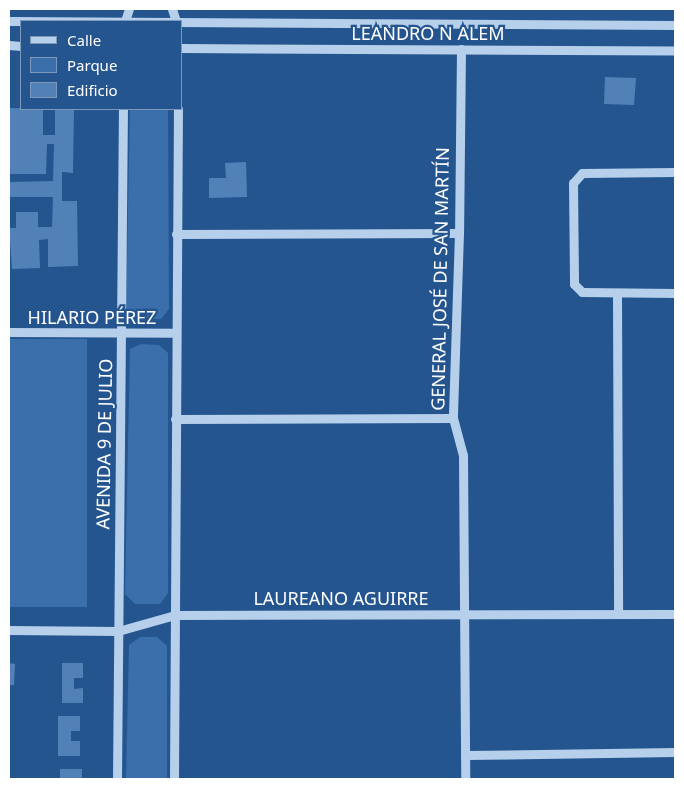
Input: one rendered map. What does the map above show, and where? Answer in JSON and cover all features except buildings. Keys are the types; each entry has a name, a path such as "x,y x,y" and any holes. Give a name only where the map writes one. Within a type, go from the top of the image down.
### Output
{"street":[{"name":"LEANDRO N ALEM","path":"182,21 675,24"},
{"name":"LEANDRO N ALEM","path":"182,48 675,51"},
{"name":"GENERAL JOSÉ DE SAN MARTÍN","path":"461,49 459,233 453,418 462,455 465,779"},
{"name":"AVENIDA 9 DE JULIO","path":"117,779 124,110"},
{"path":"174,779 178,110"},
{"path":"675,172 582,173 573,182 574,284 582,292 675,294"},
{"path":"176,234 459,233"},
{"path":"617,293 618,613"},
{"name":"HILARIO PÉREZ","path":"9,332 176,334"},
{"path":"175,419 453,418"},
{"name":"LAUREANO AGUIRRE","path":"9,630 118,631 175,615 675,614"},
{"path":"465,755 675,752"}],"green space":[{"path":"130,110 168,110 169,309 161,319 135,319 126,310"},
{"path":"9,339 87,339 87,607 9,607"},
{"path":"141,344 159,345 168,353 168,593 160,604 135,604 125,594 130,349"},
{"path":"140,637 157,637 167,646 167,779 126,779 129,645"}]}
